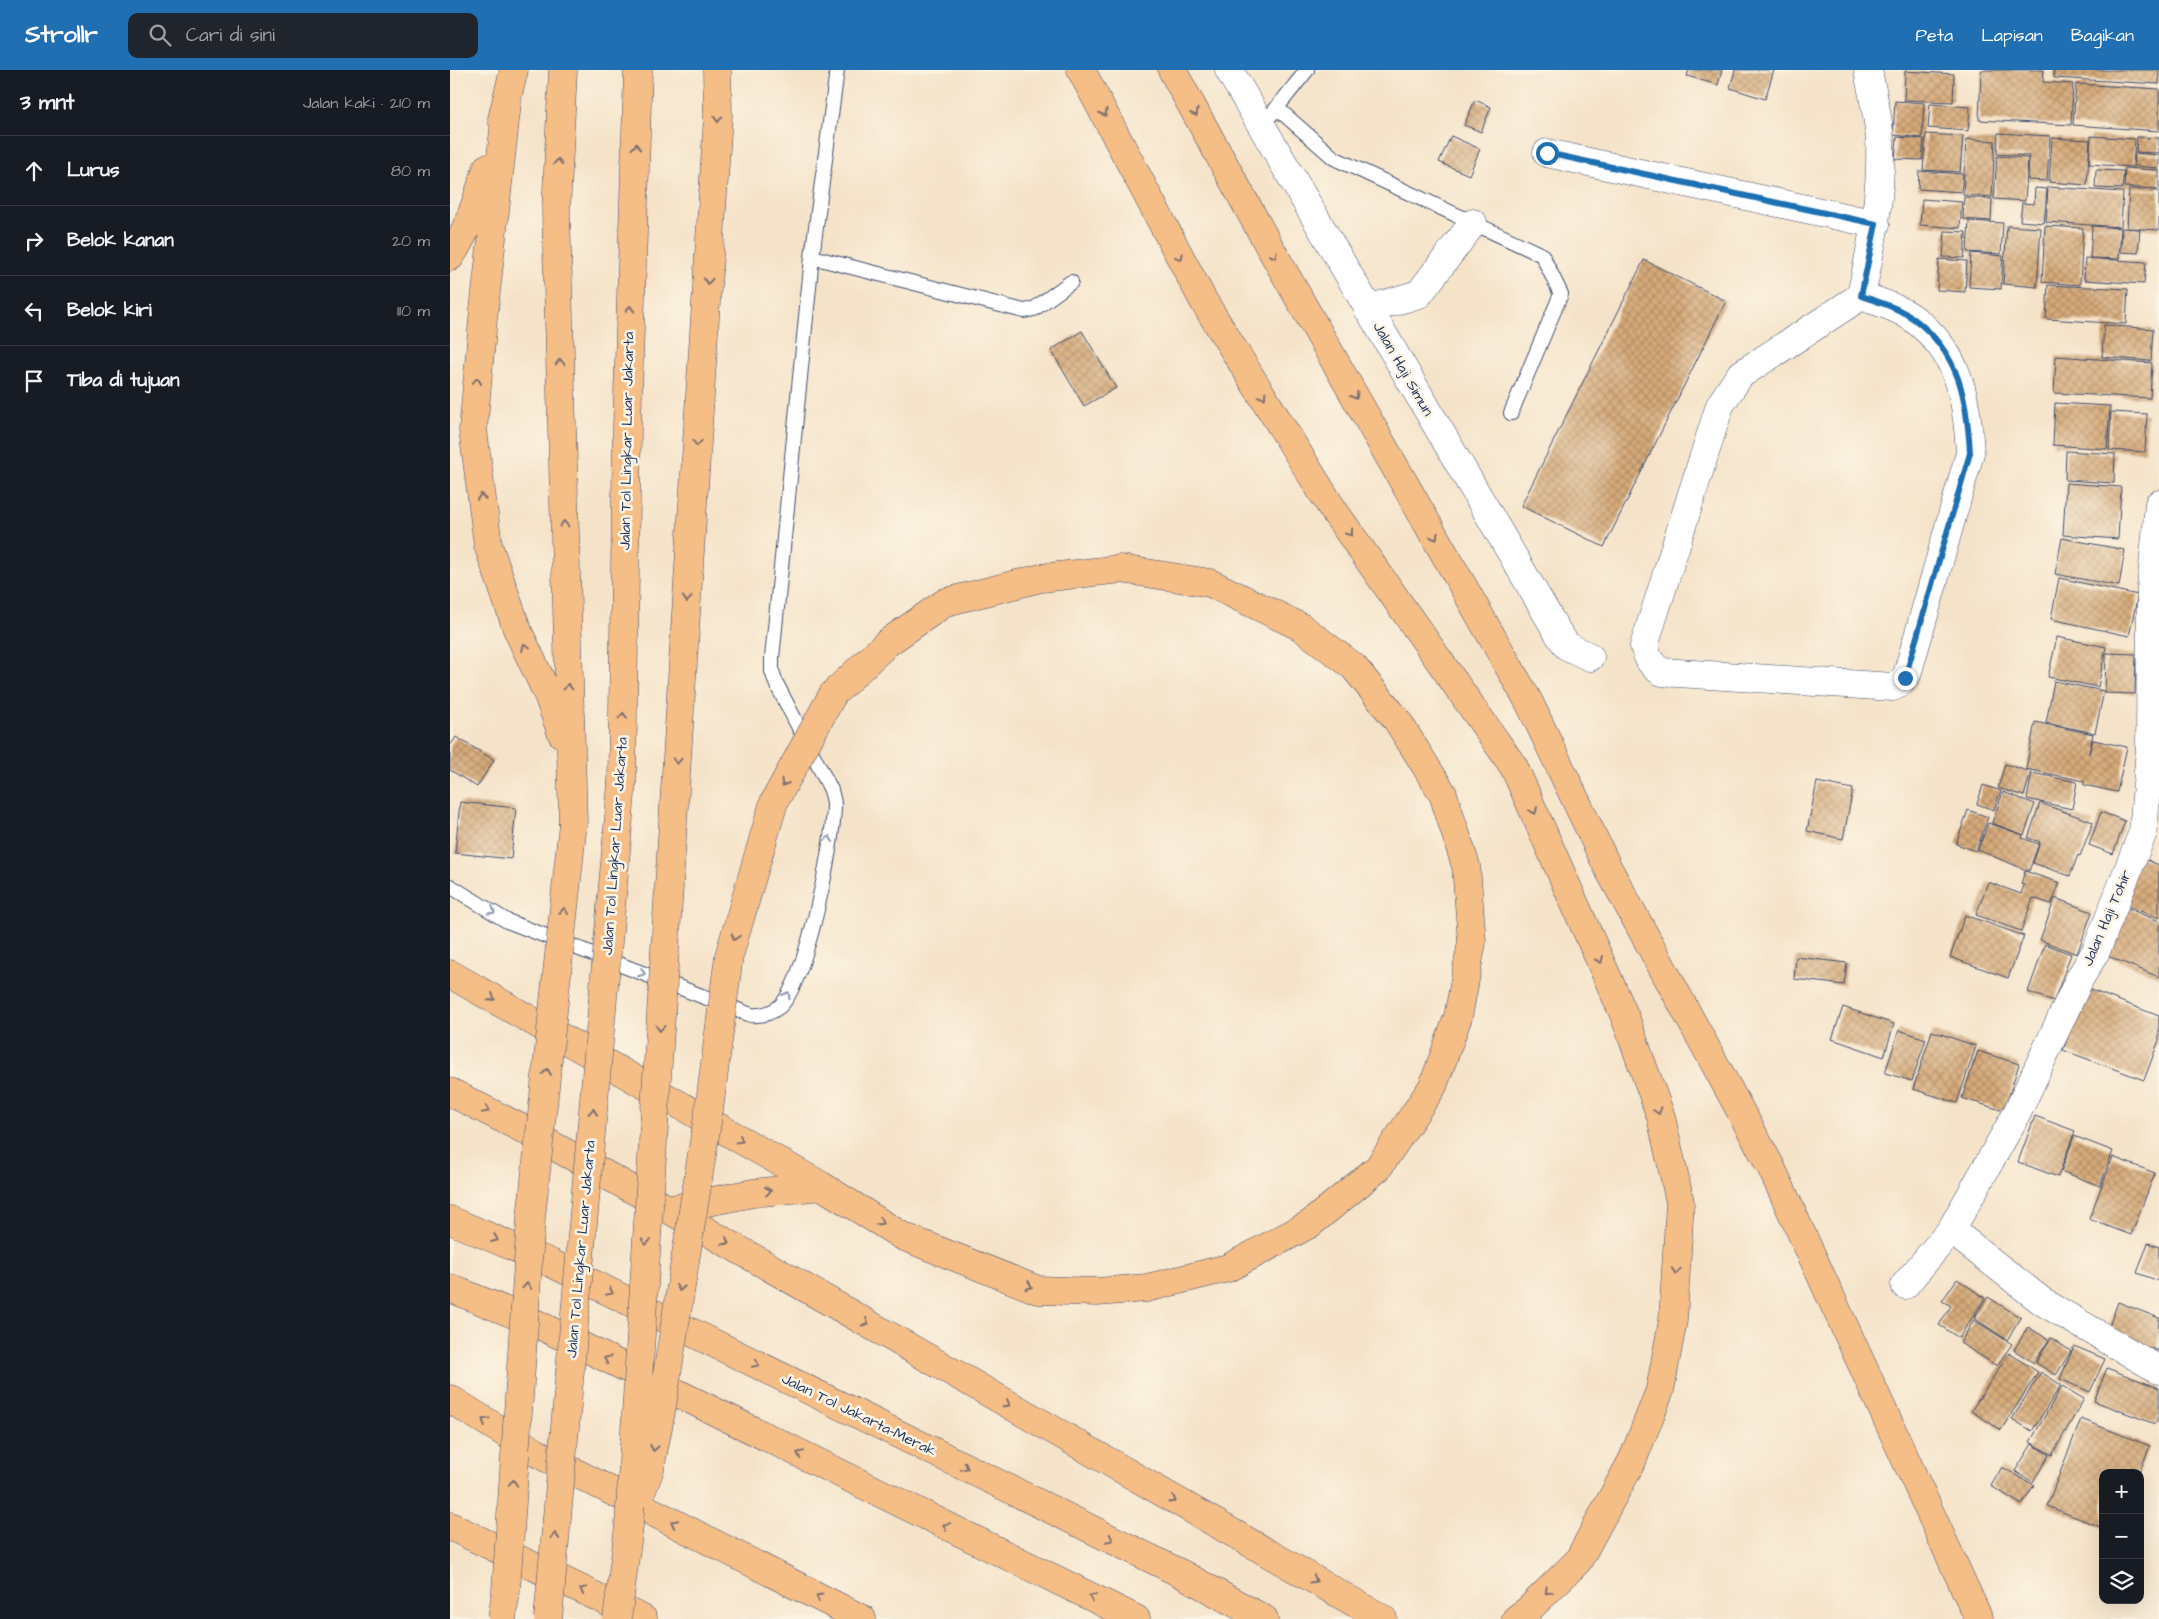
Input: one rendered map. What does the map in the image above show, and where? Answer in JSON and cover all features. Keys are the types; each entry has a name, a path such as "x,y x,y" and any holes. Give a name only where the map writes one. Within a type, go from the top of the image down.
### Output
{"highway":[{"path":"450,256 462,239 474,212 507,103 514,70"},
{"path":"502,1619 506,1591 531,1218 573,823 556,211 563,70"},
{"name":"Jalan Tol Lingkar Luar Jakarta","path":"548,1619 622,783 626,427 638,70"},
{"path":"617,1619 628,1526 718,116 717,70"},
{"path":"1081,70 1203,300 1322,491 1514,766 1626,1017 1661,1117 1680,1202 1672,1320 1660,1390 1634,1459 1578,1560 1527,1611 1516,1619"},
{"path":"1172,70 1268,244 1529,702 1608,868 1771,1167 1979,1619"},
{"path":"507,103 483,319 473,430 488,545 517,629 548,695 570,757"},
{"path":"450,974 822,1186 902,1236 1038,1290 1097,1292 1147,1288 1228,1268 1310,1224 1378,1168 1433,1086 1458,1017 1472,942 1466,866 1443,794 1397,720 1354,666 1301,628 1210,584 1121,569 1041,578 946,602 887,643 833,694 774,802 729,956 709,1110 662,1406 650,1469 628,1526"},
{"path":"450,1092 521,1128 668,1209 1383,1619"},
{"path":"668,1209 753,1193 822,1186"},
{"name":"Jalan Tol Jakarta–Merak","path":"450,1220 551,1263 1173,1570 1264,1619"},
{"path":"450,1288 533,1322 1136,1619"},
{"path":"450,1399 537,1453 862,1619"},
{"path":"450,1526 643,1619"}],"street":[{"name":"Jalan Haji Simun","path":"1229,70 1268,116 1368,309 1558,633 1568,646 1590,657"},
{"path":"1861,296 1891,307 1914,319 1942,346 1955,367 1964,394 1970,453 1907,675 1893,687 1662,672 1658,670 1650,663 1644,646 1720,406 1740,375 1861,296 1876,224 1880,185 1880,139 1868,70"},
{"path":"1547,153 1876,224"},
{"path":"1368,309 1419,294 1473,223"},
{"name":"Jalan Haji Tohir","path":"1905,1285 1950,1230 2016,1115 2080,978 2096,951 2143,832 2150,749 2151,588 2159,504"},
{"path":"1950,1230 2044,1302 2159,1370"}],"lane":[{"path":"450,886 507,921 751,1015 765,1015 780,1006 791,988 806,953 824,877 834,804 830,790 776,683 772,671 773,648 812,257 837,70"},
{"path":"1307,70 1268,116 1334,158 1542,255 1561,294 1511,413"},
{"path":"812,257 1024,311 1034,310 1071,282"}],"building":[{"path":"1689,70 1722,70 1718,85 1687,76"},
{"path":"1735,70 1774,70 1765,99 1730,88"},
{"path":"1981,70 2044,70 2043,82 2073,84 2071,125 1979,120"},
{"path":"2054,70 2159,70 2159,84 2054,78"},
{"path":"1905,71 1954,74 1953,102 1904,100"},
{"path":"2076,84 2159,89 2159,131 2073,125"},
{"path":"1475,100 1491,107 1481,132 1464,125"},
{"path":"1895,101 1924,103 1922,138 1893,135"},
{"path":"1930,104 1970,107 1968,131 1928,128"},
{"path":"1998,133 2050,136 2047,181 2028,180 2029,156 1997,154"},
{"path":"1926,134 1963,136 1960,172 1923,170"},
{"path":"1451,136 1480,149 1469,175 1439,162"},
{"path":"2091,136 2135,139 2133,167 2089,164"},
{"path":"1897,137 1924,139 1922,160 1895,159"},
{"path":"2137,137 2159,138 2159,153 2136,152"},
{"path":"2052,138 2090,140 2087,185 2049,182"},
{"path":"1966,139 1995,141 1992,197 1963,195"},
{"path":"2135,153 2159,155 2159,168 2134,166"},
{"path":"1997,156 2028,158 2025,201 1994,199"},
{"path":"2125,168 2159,170 2159,189 2124,187"},
{"path":"2096,170 2124,171 2122,189 2095,188"},
{"path":"1919,171 1963,174 1961,192 1918,189"},
{"path":"2048,187 2123,192 2121,227 2046,222"},
{"path":"2035,188 2047,189 2044,223 2020,221 2022,203 2034,204"},
{"path":"2129,189 2159,191 2159,230 2127,228"},
{"path":"1964,197 1992,199 1991,221 1963,219"},
{"path":"1922,199 1962,202 1960,228 1920,225"},
{"path":"1969,221 2003,223 2001,254 1967,252"},
{"path":"2007,226 2041,228 2037,287 2003,284"},
{"path":"2045,226 2083,228 2080,285 2042,282"},
{"path":"2092,226 2121,228 2119,259 2090,258"},
{"path":"2122,228 2140,229 2138,253 2121,252"},
{"path":"1945,231 1966,232 1964,258 1943,257"},
{"path":"1971,253 2003,256 2001,289 1969,287"},
{"path":"2085,258 2146,262 2144,284 2084,280"},
{"path":"1939,259 1967,261 1965,292 1937,290"},
{"path":"1644,260 1726,301 1604,547 1521,506"},
{"path":"2048,285 2128,289 2126,324 2046,319"},
{"path":"2104,325 2153,329 2151,361 2102,357"},
{"path":"1082,331 1116,388 1084,406 1051,350"},
{"path":"2056,356 2152,363 2150,398 2054,393"},
{"path":"2055,403 2110,406 2107,449 2053,445"},
{"path":"2111,412 2147,414 2145,452 2109,450"},
{"path":"2066,451 2115,454 2114,483 2065,480"},
{"path":"2066,483 2121,487 2118,539 2063,535"},
{"path":"2062,538 2125,550 2119,586 2055,574"},
{"path":"2059,578 2138,595 2129,636 2051,619"},
{"path":"2057,637 2106,647 2098,687 2048,677"},
{"path":"2106,653 2136,654 2135,694 2105,693"},
{"path":"2054,681 2104,691 2095,733 2046,723"},
{"path":"2035,722 2093,734 2089,754 2093,740 2127,747 2117,792 2084,785 2084,781 2026,769"},
{"path":"456,737 494,760 477,787 450,770 450,746"},
{"path":"2005,764 2031,772 2024,796 1998,788"},
{"path":"2032,773 2077,782 2072,809 2027,799"},
{"path":"1817,782 1853,789 1843,839 1807,831"},
{"path":"1983,785 2001,791 1994,810 1977,804"},
{"path":"2003,792 2035,804 2024,835 1992,823"},
{"path":"460,802 516,808 511,859 455,853"},
{"path":"2040,803 2093,822 2070,876 2033,863 2040,842 2028,838"},
{"path":"1968,810 1988,817 1976,851 1956,844"},
{"path":"2101,812 2125,821 2113,854 2089,845"},
{"path":"1988,823 2023,835 2022,838 2039,844 2029,871 1978,850"},
{"path":"2138,856 2159,865 2159,918 2119,903"},
{"path":"2025,871 2060,883 2051,904 2033,898 2021,931 1976,915 1988,882 2021,894 2024,885 2021,884"},
{"path":"2055,898 2092,912 2077,954 2040,940"},
{"path":"2124,907 2159,921 2159,977 2105,955"},
{"path":"1965,915 2024,936 2008,978 1950,957"},
{"path":"2045,944 2071,954 2054,1001 2028,992"},
{"path":"1796,957 1847,963 1844,985 1794,979"},
{"path":"2086,988 2159,1016 2159,1040 2144,1080 2063,1050"},
{"path":"1843,1007 1894,1024 1884,1057 1832,1039"},
{"path":"1899,1030 1926,1039 1912,1081 1885,1073"},
{"path":"1932,1031 1976,1046 1957,1103 1913,1089"},
{"path":"1978,1051 2019,1064 2004,1111 1962,1098"},
{"path":"2035,1116 2075,1131 2058,1177 2018,1162"},
{"path":"2074,1136 2113,1151 2100,1186 2061,1171"},
{"path":"2113,1157 2155,1173 2131,1235 2089,1219"},
{"path":"2148,1243 2159,1247 2159,1281 2137,1273"},
{"path":"1957,1279 1985,1298 1959,1338 1939,1325 1951,1306 1942,1301"},
{"path":"1988,1297 2021,1318 2007,1340 1974,1318"},
{"path":"2118,1302 2159,1318 2158,1351 2107,1332"},
{"path":"1974,1320 2012,1344 1997,1366 1960,1343"},
{"path":"2028,1327 2049,1340 2034,1363 2014,1350"},
{"path":"2051,1338 2071,1351 2056,1375 2036,1363"},
{"path":"2074,1346 2105,1359 2090,1392 2060,1379"},
{"path":"2009,1353 2038,1372 2001,1430 1971,1411"},
{"path":"2107,1368 2159,1388 2159,1415 2155,1424 2094,1401"},
{"path":"2041,1372 2061,1385 2032,1431 2012,1419"},
{"path":"2062,1386 2084,1399 2052,1455 2030,1442"},
{"path":"2081,1419 2150,1446 2141,1469 2099,1469 2099,1526 2047,1506"},
{"path":"2032,1444 2049,1455 2033,1482 2015,1471"},
{"path":"2002,1467 2034,1485 2022,1505 1991,1486"}],"route":[{"path":"1547,153 1876,224 1861,296 1891,307 1914,319 1942,346 1955,367 1964,394 1969,436 1970,453 1905,678"}]}
